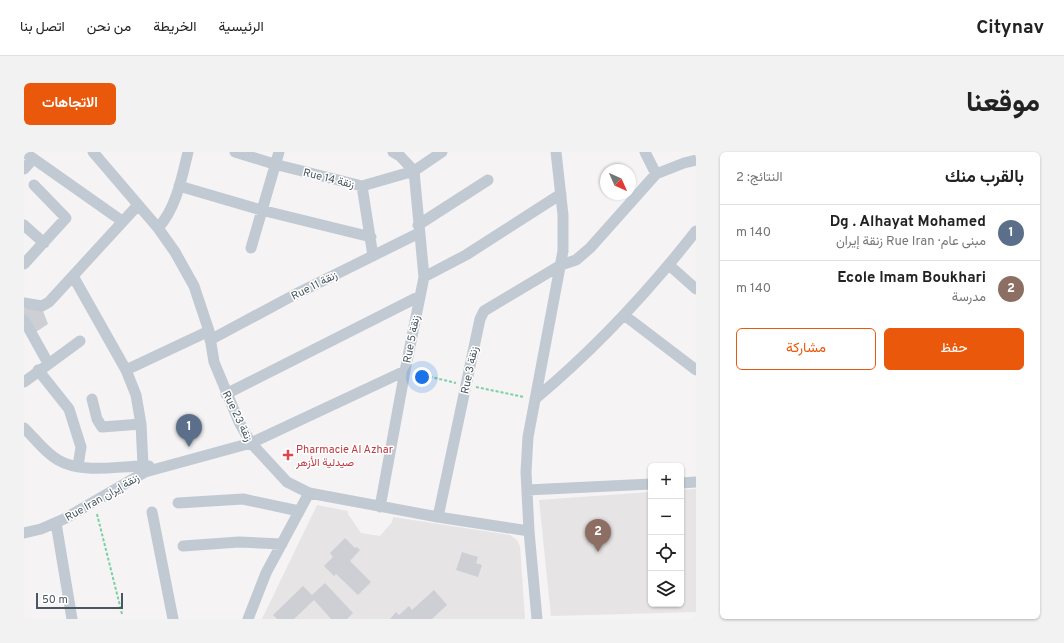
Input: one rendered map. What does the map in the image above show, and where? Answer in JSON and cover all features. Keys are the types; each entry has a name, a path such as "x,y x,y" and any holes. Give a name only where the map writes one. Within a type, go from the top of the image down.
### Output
{"street":[{"name":"Rue 23 زنقة","path":"93,152 158,228 194,286 209,336 214,362 226,394 251,443 287,482 309,493 380,507 529,531"},
{"path":"158,228 166,219 179,186 188,152"},
{"name":"Rue 14 زنقة","path":"235,152 274,164 362,186 414,171 442,152"},
{"path":"250,248 274,164 279,152"},
{"path":"393,152 400,156 414,171"},
{"path":"645,152 656,174 696,160"},
{"path":"537,619 529,531 527,490 528,437 561,265 564,237 561,194 553,154"},
{"path":"24,169 28,156 122,221"},
{"name":"Rue 5 زنقة","path":"380,507 424,278 418,229 414,171"},
{"name":"Rue 3 زنقة","path":"438,517 480,319 484,311 561,265 576,260 590,248 656,174"},
{"name":"Rue 11 زنقة","path":"126,370 209,336 373,256 418,229 488,180"},
{"path":"24,264 64,222 66,217 34,185"},
{"path":"179,186 261,210 371,237"},
{"path":"362,186 373,256"},
{"path":"424,278 466,255 561,194"},
{"path":"24,303 39,306 45,305 138,205"},
{"path":"24,224 44,243"},
{"path":"536,399 572,368 624,315 669,265 696,231"},
{"path":"669,265 696,289"},
{"path":"73,276 126,370 136,395 141,424 143,465"},
{"path":"226,394 420,296"},
{"path":"624,315 696,370"},
{"path":"24,320 48,363"},
{"path":"24,382 38,370 80,341"},
{"path":"38,370 69,409 81,447 78,466"},
{"name":"Rue Iran زنقة إيران","path":"24,533 56,523 94,503 135,477 163,466 251,443 405,371"},
{"path":"92,399 97,419 102,427 141,424"},
{"path":"24,428 51,455 59,460 78,466 103,468 143,465 163,466"},
{"path":"684,483 696,482"},
{"path":"527,490 648,484"},
{"path":"248,619 258,591 309,493"},
{"path":"178,502 243,499 299,511"},
{"path":"152,512 173,619"},
{"path":"56,523 72,619"},
{"path":"183,546 239,542 282,544"}],"path":[{"path":"94,503 122,614"}],"shaded area":[{"path":"696,489 696,612 551,616 539,500 648,492 648,607 684,607 684,490"},
{"path":"317,505 348,511 348,514 361,533 380,536 392,522 393,517 510,535 517,540 520,546 525,619 262,619"}],"building":[{"path":"27,308 43,311 48,324 36,332 24,315 24,309"},
{"path":"345,538 355,548 357,547 360,550 350,561 371,582 358,595 336,574 334,576 324,566 333,557 330,553"},
{"path":"462,552 478,557 476,563 482,565 478,577 456,570"},
{"path":"325,583 353,613 347,619 331,619 314,600 294,619 277,619 273,615 303,586 312,595"},
{"path":"434,590 447,605 432,619 390,619 396,612 399,615 409,606 412,610"}],"place":[{"name":"Dg . Alhayat Mohamed","path":"189,447"},
{"name":"Pharmacie Al Azhar صيدلية الأزهر","path":"288,455"},
{"name":"Ecole Imam Boukhari","path":"598,552"}]}
